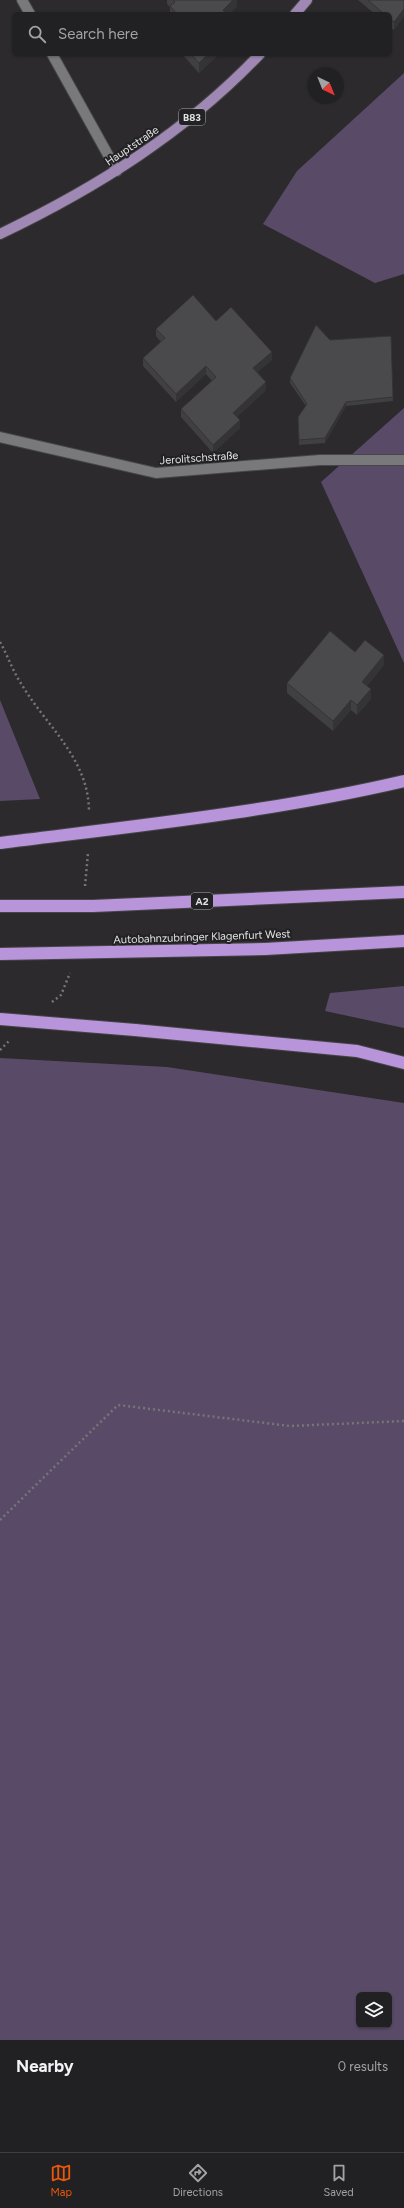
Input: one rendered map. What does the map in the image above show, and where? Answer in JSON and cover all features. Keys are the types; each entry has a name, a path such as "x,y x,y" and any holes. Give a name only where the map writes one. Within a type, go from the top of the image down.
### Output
{"highway":[{"path":"0,843 185,820 330,798 404,781"},
{"name":"A2","path":"0,906 93,906 404,892"},
{"name":"Autobahnzubringer Klagenfurt West","path":"0,954 265,949 404,941"},
{"path":"0,1019 357,1051 404,1063"}],"main road":[{"path":"297,12 307,0"},
{"name":"Hauptstraße","path":"0,234 52,209 118,171 167,138 210,102 258,56"}],"street":[{"path":"22,0 29,12"},
{"path":"53,56 118,171"},
{"name":"Jerolitschstraße","path":"0,437 156,473 320,460 404,460"}],"path":[{"path":"0,1520 118,1405 290,1426 404,1421"}],"shaded area":[{"path":"404,73 404,274 375,283 263,224 297,171"},
{"path":"404,408 404,663 321,482"},
{"path":"0,700 40,799 0,801"},
{"path":"404,986 404,1028 325,1011 330,993"},
{"path":"0,1058 167,1067 404,1103 404,2040 0,2040"}],"building":[{"path":"173,0 233,0 223,10 224,12 175,12 170,6 175,2"},
{"path":"368,0 404,0 404,9 394,22 392,20 392,12 382,12"},
{"path":"193,56 206,56 199,63"},
{"path":"193,295 216,321 231,307 272,352 253,368 266,382 233,413 240,420 213,445 181,409 216,377 206,366 176,394 143,358 165,338 156,329"},
{"path":"316,325 330,340 391,336 393,397 346,402 325,438 299,440 298,417 307,404 290,378"},
{"path":"330,631 355,652 365,640 384,655 362,682 371,689 357,705 351,700 333,721 287,683"}]}
